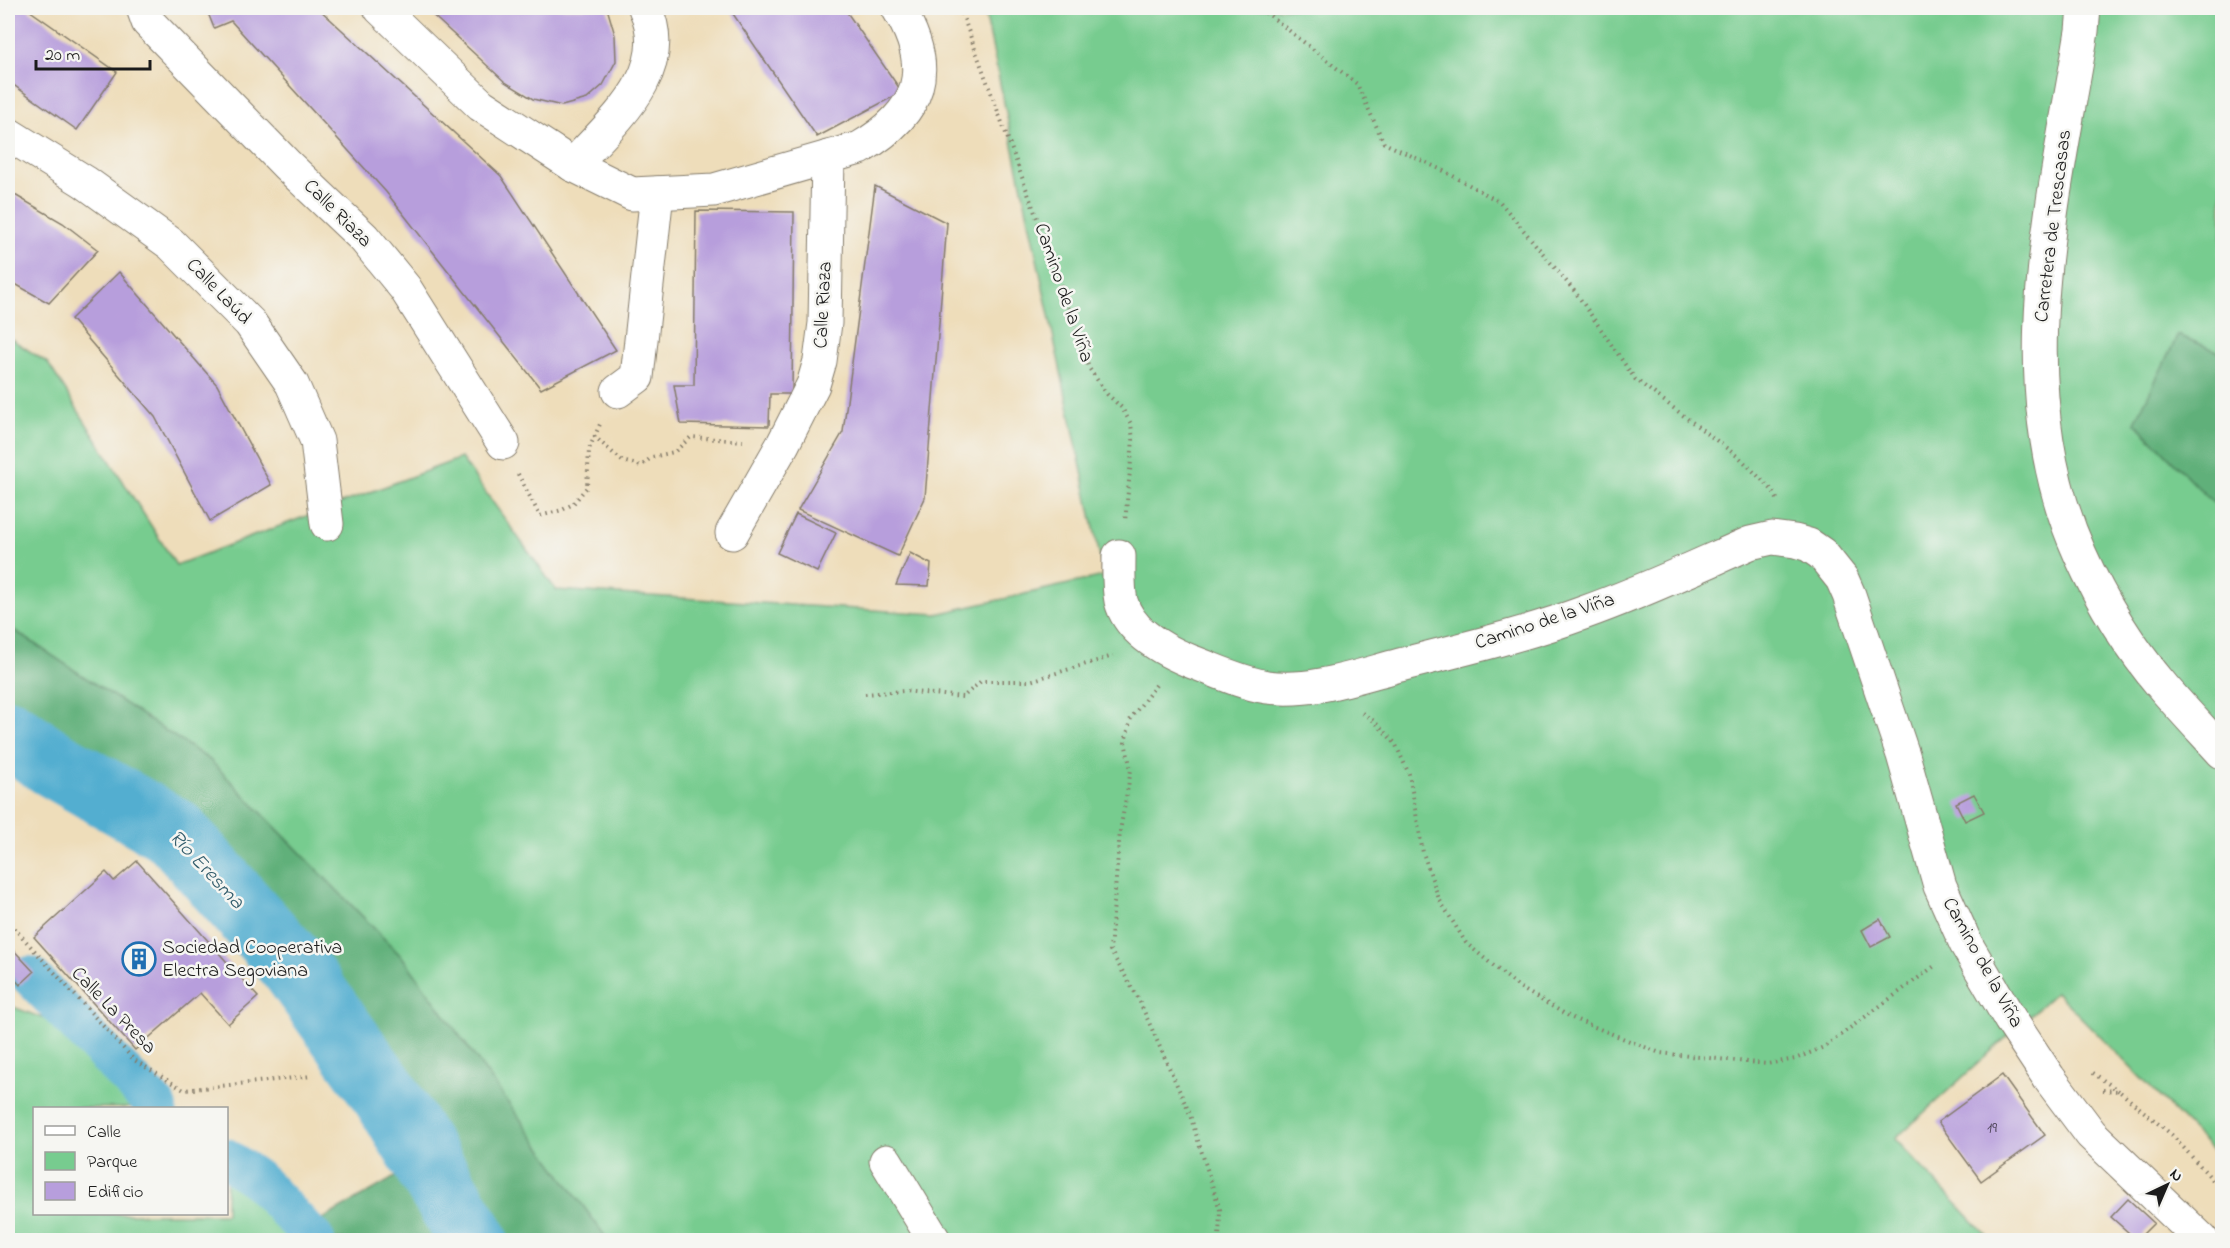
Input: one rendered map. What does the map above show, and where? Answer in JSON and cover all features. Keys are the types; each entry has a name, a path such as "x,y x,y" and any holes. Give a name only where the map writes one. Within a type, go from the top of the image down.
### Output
{"street":[{"name":"Calle Riaza","path":"143,8 148,22 287,165 364,238 405,288 509,455"},
{"path":"380,8 481,105 573,165 633,194 714,190 860,148 879,137 898,120 912,101 919,78 916,45 898,8"},
{"path":"573,165 637,95 646,76 652,55 652,30 645,8"},
{"name":"Carretera de Trescasas","path":"2084,8 2048,235 2041,301 2040,351 2043,425 2053,477 2064,513 2080,554 2097,588 2146,665 2223,752"},
{"name":"Calle Laúd","path":"8,134 85,182 171,244 250,323 292,384 317,441 327,524"},
{"name":"Calle Riaza","path":"732,533 783,444 813,385 820,361 825,324 828,157"},
{"path":"618,391 638,377 657,193"},
{"name":"Camino de la Viña","path":"1119,555 1121,602 1129,618 1144,636 1168,650 1245,682 1260,686 1298,688 1316,686 1546,626 1585,613 1750,543 1772,538 1809,545 1822,554 1842,579 1850,595 1903,756 1940,886 1966,944 2010,1019 2091,1134 2202,1240"},
{"path":"886,1161 934,1240"}],"path":[{"name":"Camino de la Viña","path":"960,8 1049,251 1089,368 1107,394 1122,408 1131,424 1133,440 1130,485 1119,555"},
{"path":"1254,8 1268,14 1357,84 1383,143 1442,170 1500,202 1576,292 1635,379 1741,459 1773,491 1795,541"},
{"path":"509,455 540,516 562,510 573,504 587,487 587,458 594,436 618,391"},
{"path":"594,436 622,460 641,466 652,457 674,452 691,437 783,444"},
{"path":"865,694 904,691 963,697 981,681 1030,681 1168,650"},
{"path":"1168,650 1131,717 1125,742 1131,770 1120,831 1110,950 1138,998 1190,1112 1220,1210 1219,1240"},
{"path":"1316,686 1374,721 1395,742 1409,774 1424,853 1439,899 1467,943 1519,987 1572,1018 1660,1053 1767,1064 1795,1059 1824,1047 1881,1003 1966,944"},
{"name":"Calle La Presa","path":"14,928 134,1060 184,1090 312,1076"},
{"path":"2074,1112 2090,1096 2104,1090 2120,1091 2172,1135 2223,1190"}],"green space":[{"path":"984,8 2222,8 2222,1160 2056,992 1895,1139 1991,1240 474,1240 384,1092 174,832 8,733 8,337 48,363 176,565 461,458 556,590 937,614 1104,576"},
{"path":"2178,335 2222,353 2222,507 2212,502 2135,422"},
{"path":"8,626 210,760 404,959 608,1240 324,1240 314,1224 414,1166 383,1111 332,1038 256,946 219,910 159,863 132,831 121,838 8,765"},
{"path":"8,1005 58,1024 170,1107 33,1107 33,1215 228,1215 228,1145 263,1166 314,1224 324,1240 8,1240"}],"building":[{"path":"8,8 26,8 117,72 77,130 8,81"},
{"path":"206,8 318,8 501,176 616,350 541,389 386,192 231,21 214,28"},
{"path":"425,8 607,8 615,35 616,61 603,85 587,99 562,106 533,99 505,82"},
{"path":"729,8 844,8 902,92 817,137"},
{"path":"875,186 947,223 925,498 898,556 798,510 843,432"},
{"path":"8,191 63,223 98,250 49,303 8,280"},
{"path":"696,211 794,212 792,394 770,394 769,426 681,424 674,385 694,385"},
{"path":"119,272 217,385 271,485 210,521 155,417 71,319"},
{"path":"796,514 836,533 817,572 777,553"},
{"path":"910,553 931,564 929,586 896,585"},
{"path":"1974,794 1984,812 1965,821 1956,803"},
{"name":"Sociedad Cooperativa Electra Segoviana","path":"137,861 258,997 228,1024 200,993 135,1050 34,937 106,872 114,881"},
{"path":"1880,919 1890,937 1871,947 1862,930"},
{"path":"8,944 34,972 20,985 8,972"},
{"path":"2002,1075 2045,1135 1981,1181 1938,1122"},
{"path":"2128,1199 2154,1223 2137,1240 2111,1217"}],"waterway":[{"name":"Río Eresma","path":"8,733 51,762 174,832 292,964 384,1092 474,1240"},
{"path":"30,976 157,1107"},
{"path":"228,1159 258,1180 315,1240"}],"place":[{"name":"Sociedad Cooperativa Electra Segoviana","path":"139,959"}]}
